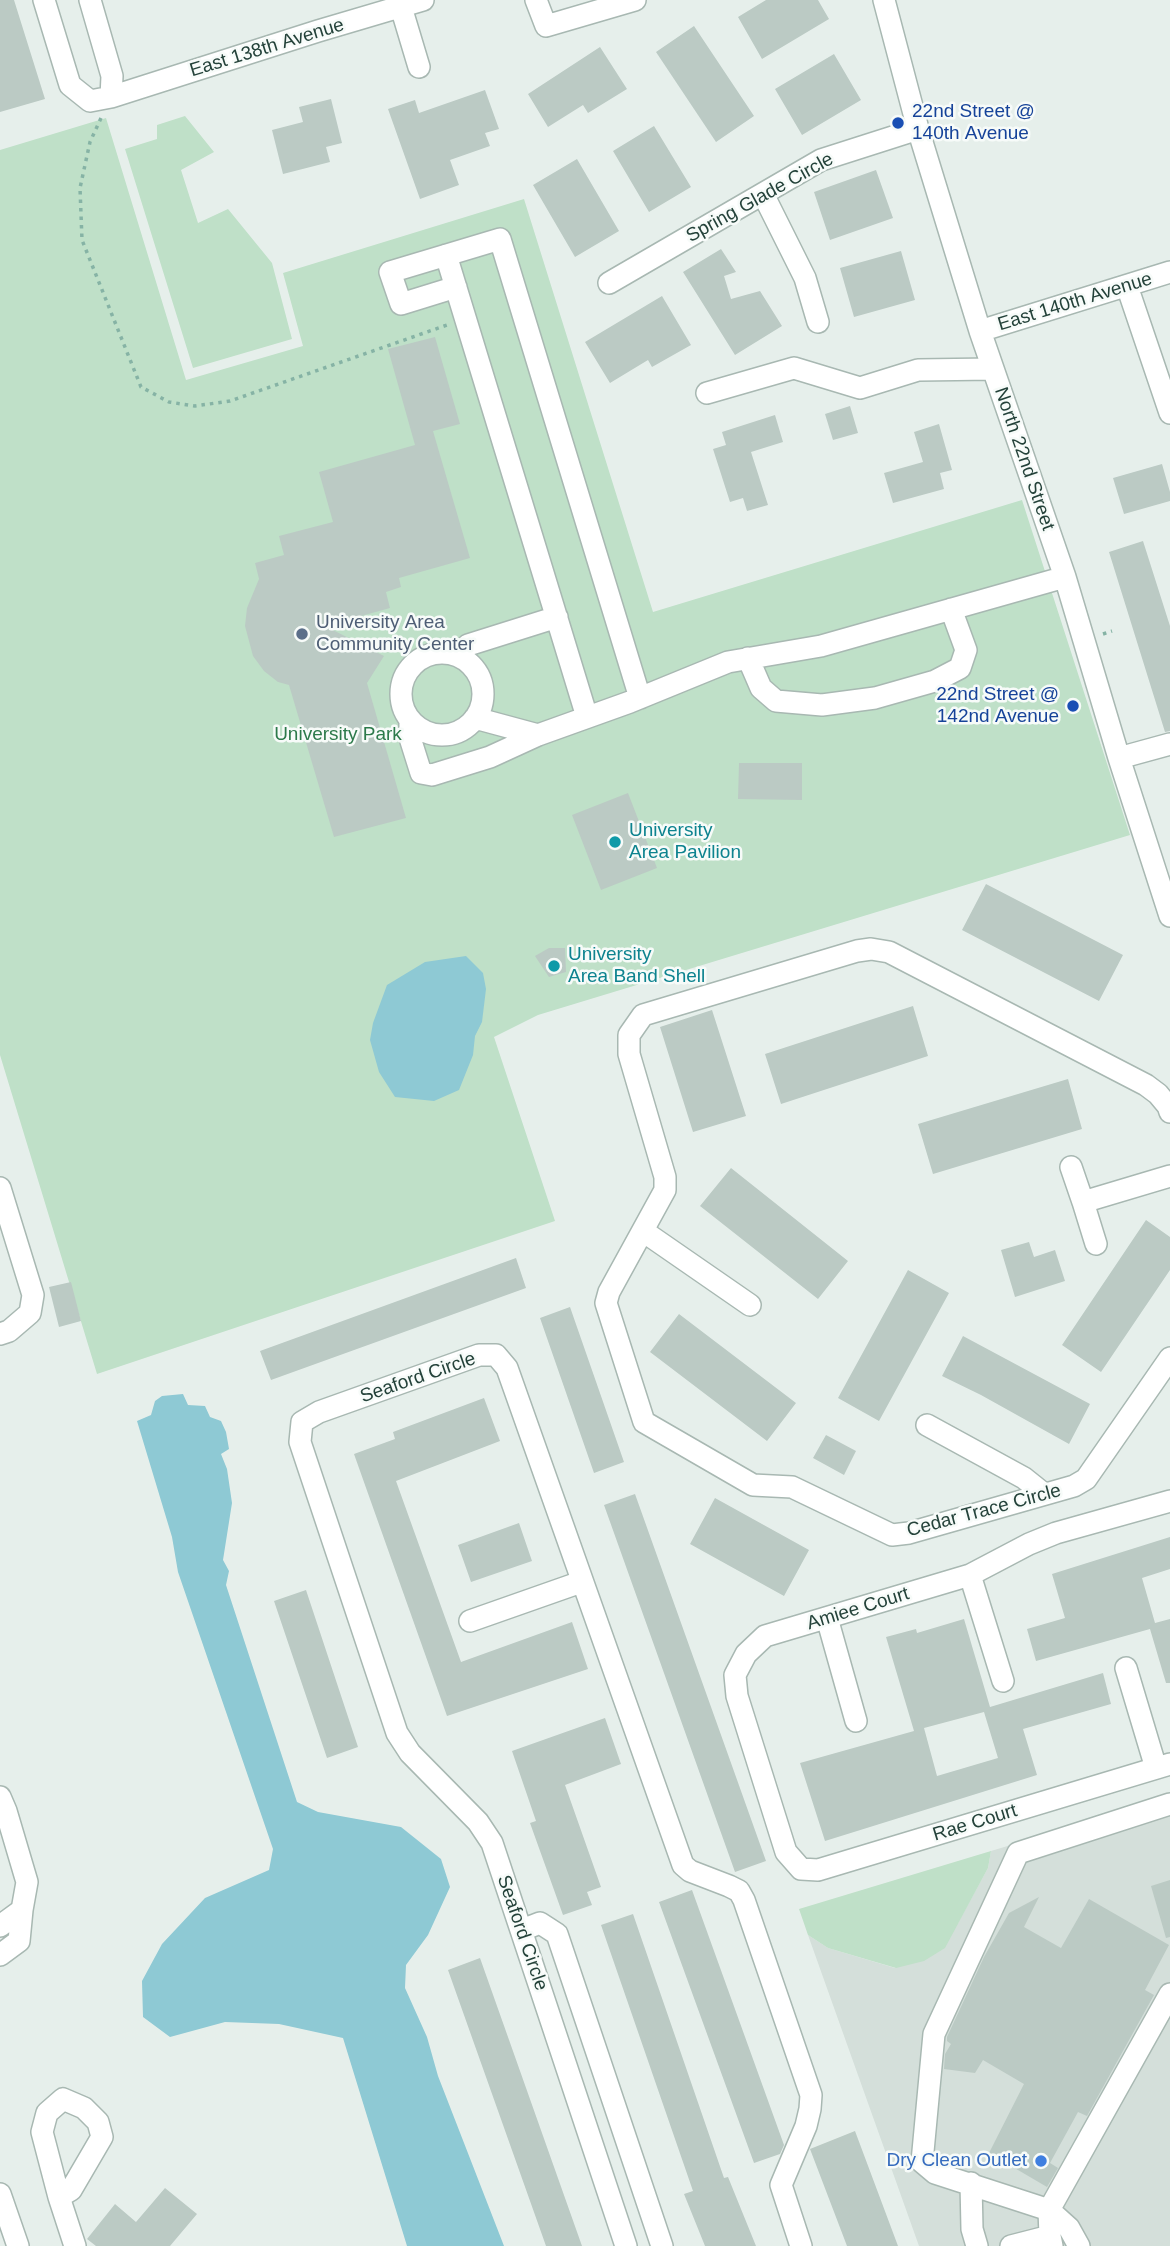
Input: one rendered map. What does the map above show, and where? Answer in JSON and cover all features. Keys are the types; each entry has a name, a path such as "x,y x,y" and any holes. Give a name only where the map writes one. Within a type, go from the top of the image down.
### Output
{"street":[{"path":"44,0 70,85 90,101 111,97 111,76 90,0"},
{"name":"East 138th Avenue","path":"111,97 424,0"},
{"path":"536,0 546,26 635,0"},
{"name":"North 22nd Street","path":"884,0 918,129 980,331 1065,577 1170,916"},
{"path":"401,7 419,67"},
{"name":"Spring Glade Circle","path":"609,283 821,160 918,129"},
{"path":"763,194 805,278 818,322"},
{"path":"456,287 401,304 390,272 500,239 640,698"},
{"path":"446,255 587,717"},
{"name":"East 140th Avenue","path":"980,331 1170,272"},
{"path":"1127,286 1170,413"},
{"path":"707,393 794,368 860,388 918,370 993,369"},
{"path":"410,720 410,737 421,773 432,775 490,757 538,735 728,662 821,646 1065,577"},
{"path":"748,658 761,688 776,701 822,705 876,698 935,681 960,668 966,650 951,609"},
{"path":"459,656 468,645 556,617"},
{"path":"446,652 470,663 482,683 481,707 475,718 467,727 456,733 443,735 419,729 403,708 400,695 402,681 409,668 432,653 446,652"},
{"path":"475,718 538,735"},
{"path":"1119,758 1170,744"},
{"name":"Cedar Trace Circle","path":"1170,1112 1158,1094 1146,1085 889,952 872,949 857,951 643,1015 629,1035 629,1054 665,1177 665,1190 609,1292 606,1303 644,1422 753,1485 792,1487 892,1535 909,1533 1074,1486 1086,1479 1170,1358"},
{"path":"1071,1167 1096,1244"},
{"path":"1083,1202 1170,1176"},
{"path":"0,1188 33,1295 30,1313 9,1331 0,1334"},
{"path":"643,1231 750,1305"},
{"name":"Seaford Circle","path":"626,2246 492,1843 486,1832 410,1753 397,1732 300,1442 302,1422 319,1412 479,1355 496,1355 507,1368 678,1855 690,1871 729,1885 739,1891 744,1900 811,2095 806,2126 781,2185 801,2246"},
{"path":"928,1425 1024,1478 1044,1494"},
{"name":"Amiee Court","path":"786,1852 737,1696 735,1675 746,1654 765,1636 970,1575 1056,1533 1170,1501"},
{"path":"970,1575 1003,1681"},
{"path":"470,1621 581,1582"},
{"path":"827,1618 856,1721"},
{"path":"1126,1668 1163,1766"},
{"name":"Rae Court","path":"786,1852 801,1869 818,1870 1163,1766"},
{"path":"0,1797 27,1882 19,1941 0,1955"},
{"path":"1079,2246 1069,2228 1049,2210 935,2173 922,2162 934,2034 1018,1853 1170,1804"},
{"path":"0,1926 22,1910"},
{"path":"522,1930 540,1923 558,1934 662,2246"},
{"path":"1032,2243 1170,1994"},
{"path":"971,2183 972,2229 977,2246"},
{"path":"0,2194 18,2246"},
{"path":"59,2197 75,2246"}],"path":[{"path":"111,97 90,142 80,188 82,240 141,387 169,402 195,406 230,401 466,319"}],"shaded area":[{"path":"1170,1797 1170,2246 919,2246 808,1935 828,1948 895,1968 958,1923 988,1868 991,1851"}],"green space":[{"path":"185,116 214,152 181,170 198,223 228,209 272,263 292,339 193,368 125,149 157,139 157,125"},
{"name":"University Park","path":"106,118 186,380 303,346 283,273 524,199 653,612 1022,500 1130,835 538,1015 494,1037 555,1221 97,1374 0,1055 0,150"},
{"path":"991,1851 988,1868 945,1948 924,1961 896,1968 828,1948 808,1935 799,1909"}],"water":[{"path":"466,956 483,973 486,989 482,1022 475,1036 473,1055 459,1090 434,1101 395,1097 379,1072 370,1040 373,1023 387,985 425,962"},
{"path":"183,1394 188,1405 205,1406 210,1417 221,1421 226,1432 229,1449 221,1454 227,1469 232,1503 223,1560 229,1571 226,1585 297,1802 318,1812 401,1827 441,1859 450,1887 428,1935 406,1965 405,1988 427,2037 438,2076 504,2246 407,2246 343,2038 279,2024 225,2022 170,2037 143,2017 142,1981 162,1944 205,1898 269,1870 273,1849 178,1572 172,1537 137,1421 151,1415 155,1401 162,1396"}],"building":[{"path":"0,0 14,0 45,99 0,112"},
{"path":"766,0 818,0 829,19 762,59 738,17"},
{"path":"694,26 754,116 716,142 656,52"},
{"path":"600,47 627,89 588,113 583,105 548,127 528,94"},
{"path":"834,54 861,100 802,135 775,89"},
{"path":"485,90 499,129 485,133 490,146 450,160 459,185 420,199 388,109 415,100 419,113"},
{"path":"331,99 342,143 326,147 330,162 283,174 272,130 303,122 299,107"},
{"path":"654,126 691,187 649,212 613,151"},
{"path":"577,159 619,231 575,257 533,185"},
{"path":"876,170 893,218 830,240 814,192"},
{"path":"721,249 736,272 724,276 731,299 760,291 782,326 735,355 683,272"},
{"path":"901,251 915,300 854,317 840,268"},
{"path":"662,296 691,345 652,367 648,360 610,383 585,342"},
{"path":"435,337 460,424 433,431 470,558 399,578 401,587 386,592 390,608 325,626 384,656 367,683 406,818 334,837 289,685 278,682 264,671 253,656 245,626 247,608 259,579 255,563 284,555 279,536 333,522 319,472 415,445 388,349"},
{"path":"850,406 858,433 833,440 825,414"},
{"path":"775,415 783,442 751,452 768,505 747,511 743,498 730,502 713,449 726,445 722,432"},
{"path":"939,424 952,470 940,473 944,489 893,503 884,473 923,462 914,432"},
{"path":"1162,464 1170,501 1124,514 1113,478"},
{"path":"1143,541 1170,626 1170,731 1165,732 1109,552"},
{"path":"739,763 802,763 802,800 738,799"},
{"name":"University Area Pavilion","path":"628,793 657,868 601,890 572,815"},
{"path":"986,884 1123,955 1099,1001 962,930"},
{"name":"University Area Band Shell","path":"549,948 565,948 566,972 549,977 535,956"},
{"path":"913,1006 928,1056 781,1104 765,1054"},
{"path":"712,1010 746,1116 693,1132 660,1027"},
{"path":"1068,1079 1082,1129 933,1174 918,1124"},
{"path":"731,1168 848,1261 818,1299 700,1206"},
{"path":"1146,1220 1170,1237 1170,1270 1101,1372 1062,1345"},
{"path":"1029,1242 1034,1257 1055,1250 1065,1281 1015,1297 1001,1250"},
{"path":"516,1258 526,1288 271,1380 260,1351"},
{"path":"908,1270 949,1293 879,1421 838,1398"},
{"path":"71,1282 81,1321 59,1327 49,1287"},
{"path":"570,1307 624,1462 594,1473 540,1318"},
{"path":"679,1314 796,1403 767,1441 650,1352"},
{"path":"963,1336 1090,1404 1069,1444 942,1376"},
{"path":"484,1398 500,1441 396,1481 461,1662 572,1622 588,1669 447,1716 354,1454 395,1439 393,1432"},
{"path":"826,1435 856,1451 844,1475 813,1458"},
{"path":"635,1494 766,1861 735,1872 604,1505"},
{"path":"715,1498 809,1550 784,1596 690,1544"},
{"path":"519,1523 532,1561 471,1582 458,1545"},
{"path":"1170,1537 1170,1569 1142,1578 1155,1623 1170,1619 1170,1683 1166,1683 1150,1629 1036,1661 1027,1629 1065,1618 1052,1574"},
{"path":"306,1590 358,1747 327,1758 274,1601"},
{"path":"964,1619 990,1707 1103,1673 1111,1704 1023,1729 1037,1775 825,1841 800,1763 914,1731 886,1637 916,1629 917,1633","holes":["984,1712 998,1758 937,1776 924,1728"]},
{"path":"605,1718 621,1764 565,1785 601,1887 587,1892 592,1905 563,1915 530,1823 536,1821 512,1751"},
{"path":"1170,1880 1170,1937 1166,1938 1151,1886"},
{"path":"692,1890 784,2145 780,2154 754,2163 659,1902"},
{"path":"1039,1897 1024,1927 1061,1948 1089,1899 1169,1945 1145,1990 1154,1995 1087,2116 1078,2112 1050,2163 1058,2168 1047,2187 989,2153 1024,2084 983,2060 975,2073 944,2069 945,2054 951,2044 947,2037 984,1957 1009,1913"},
{"path":"633,1914 724,2178 728,2177 756,2246 705,2246 684,2194 693,2191 601,1925"},
{"path":"480,1958 582,2246 546,2246 448,1970"},
{"path":"855,2131 898,2246 847,2246 810,2149"},
{"path":"165,2188 197,2214 170,2246 96,2246 87,2239 115,2204 136,2222"}],"place":[{"name":"22nd Street @ 140th Avenue","path":"898,123"},
{"name":"University Area Community Center","path":"302,634"},
{"name":"22nd Street @ 142nd Avenue","path":"1073,706"},
{"name":"University Area Pavilion","path":"615,842"},
{"name":"University Area Band Shell","path":"554,966"},
{"name":"Dry Clean Outlet","path":"1041,2161"}]}
